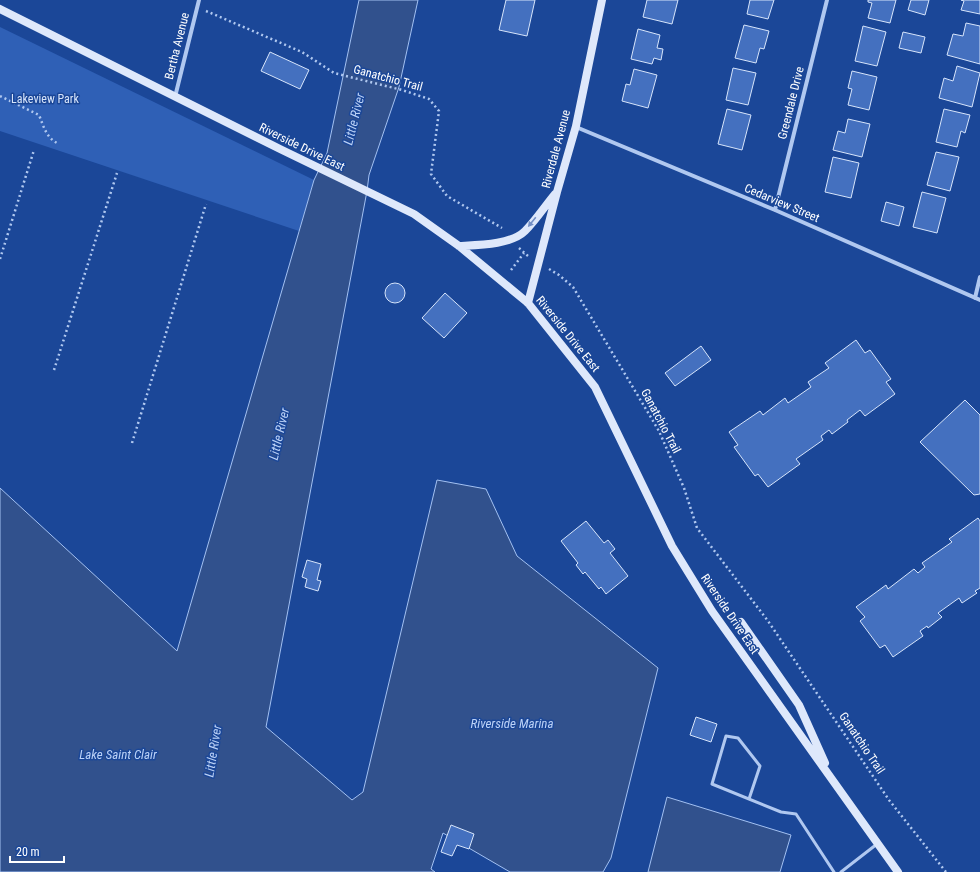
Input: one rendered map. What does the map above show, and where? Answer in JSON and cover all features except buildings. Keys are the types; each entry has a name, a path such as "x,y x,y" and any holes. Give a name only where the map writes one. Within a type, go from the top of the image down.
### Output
{"main road":[{"name":"Riverdale Avenue","path":"528,303 576,126 602,0"},
{"name":"Riverside Drive East","path":"0,9 280,149 414,214 459,246 528,303 595,387 672,546 712,611 898,872"},
{"path":"459,246 507,241 524,232 557,192"},
{"path":"741,622 799,705 834,782"}],"street":[{"name":"Bertha Avenue","path":"175,97 199,0"},
{"name":"Greendale Drive","path":"774,210 827,0"},
{"name":"Cedarview Street","path":"576,126 980,300"},
{"path":"975,298 980,276"}],"lane":[{"path":"749,799 760,766 738,738 726,736 712,784 781,812 796,814 834,872"},
{"path":"841,872 878,843"}],"path":[{"name":"Ganatchio Trail","path":"211,13 302,52 334,73 402,90 429,99 439,111 431,174 447,196 501,228"},
{"path":"0,96 39,115 48,137 52,141 59,144"},
{"path":"0,258 34,150"},
{"path":"54,370 117,173"},
{"path":"132,443 206,204"},
{"path":"517,246 532,259"},
{"path":"511,270 524,253"},
{"name":"Ganatchio Trail","path":"559,275 574,287 659,431 684,488 697,528 768,621 890,800 946,872"}],"green space":[{"name":"Lakeview Park","path":"0,27 314,180 299,231 0,131"}],"water":[{"path":"359,0 418,0 399,87 369,175 266,727 352,800 363,792 437,480 486,489 517,556 658,668 611,858 603,872 510,872 443,833 431,869 435,872 0,872 0,488 177,651 314,180 327,153"},
{"path":"667,797 791,835 780,872 648,872"}],"water label":[{"name":"Little River","path":"354,119"},
{"name":"Little River","path":"279,434"},
{"name":"Riverside Marina","path":"512,723"},
{"name":"Little River","path":"213,751"},
{"name":"Lake Saint Clair","path":"118,754"}]}
